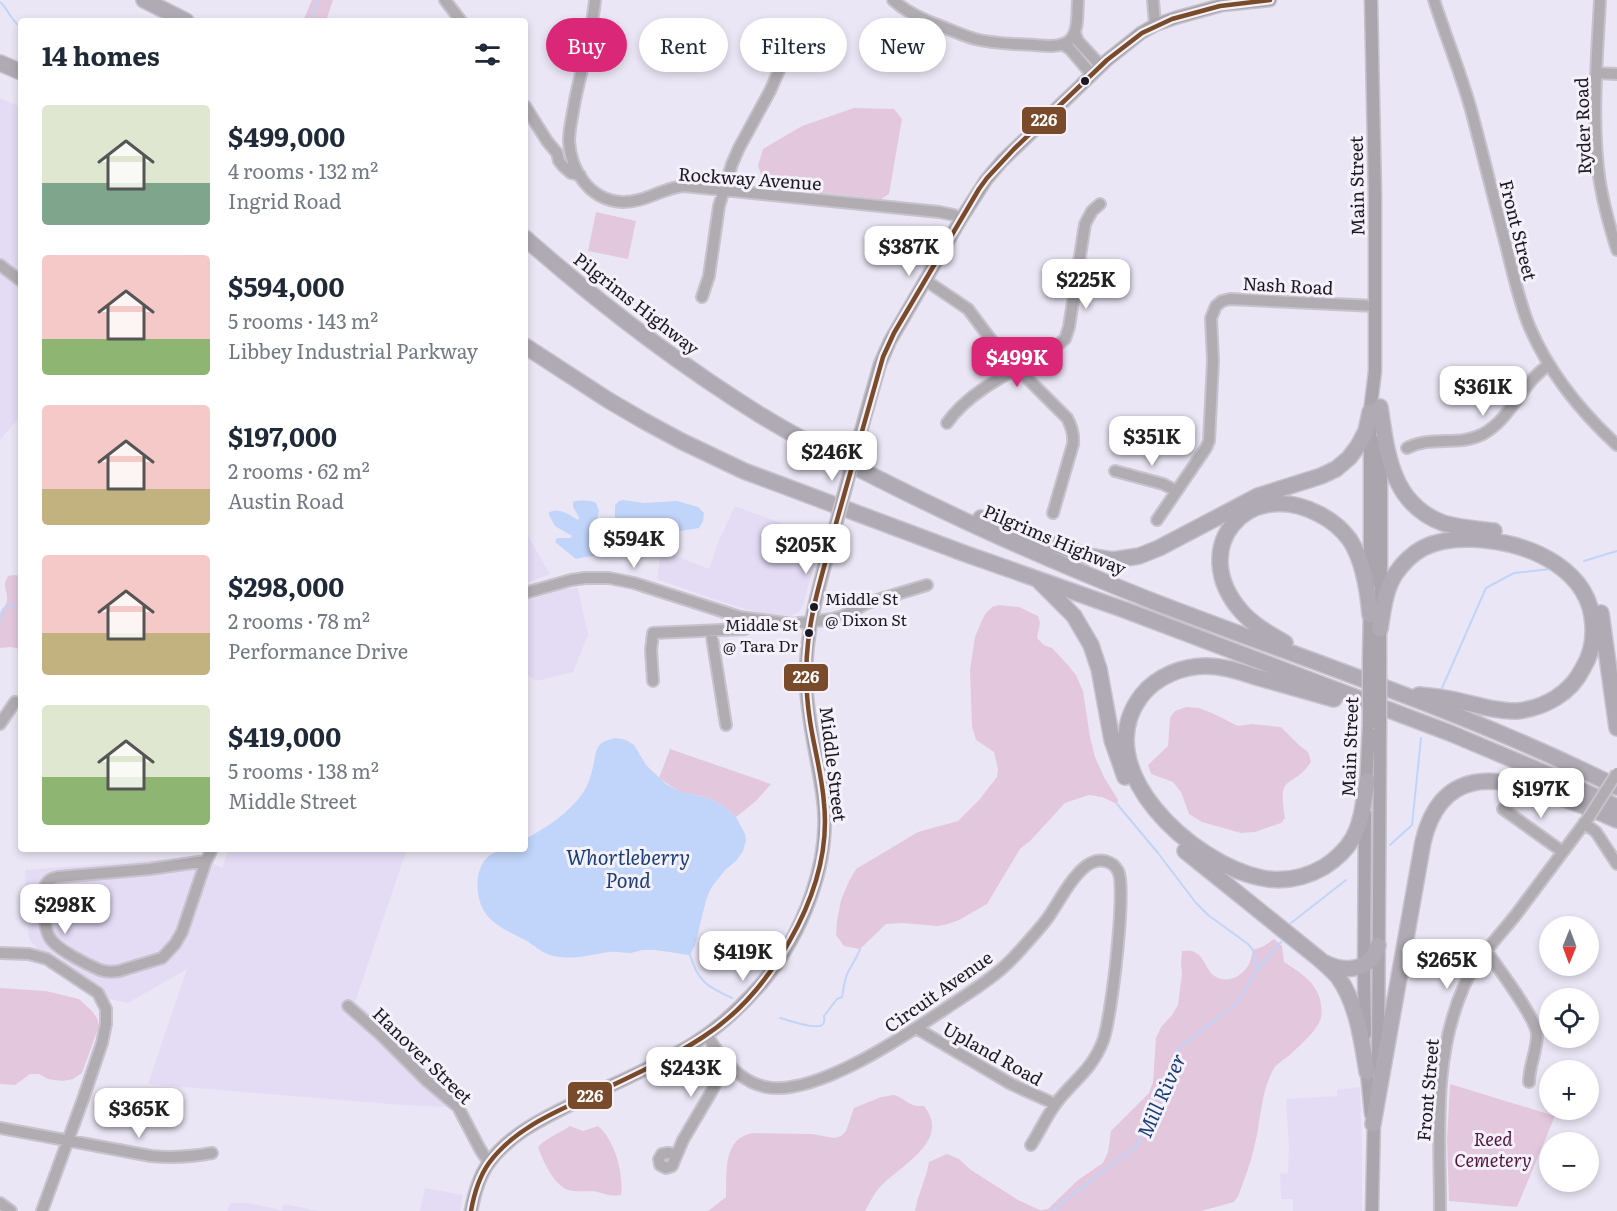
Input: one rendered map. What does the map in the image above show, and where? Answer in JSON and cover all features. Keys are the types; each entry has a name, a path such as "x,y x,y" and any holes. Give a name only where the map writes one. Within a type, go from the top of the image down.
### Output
{"highway":[{"path":"144,0 180,18"},
{"path":"0,63 18,71"},
{"name":"Pilgrims Highway","path":"528,241 604,305 681,363 772,422 868,474 1080,572 1507,736 1617,787"},
{"path":"528,348 668,435 777,484 1150,620 1450,733 1546,773 1617,807"},
{"path":"868,474 1073,552 1100,559 1126,559 1159,548 1258,496 1336,469 1358,446 1375,410"},
{"path":"1375,410 1393,474 1404,494 1421,511 1448,524 1510,534 1540,544 1565,557 1584,575 1600,608 1617,728"},
{"path":"1339,671 1270,634 1247,617 1238,607 1228,591 1220,568 1221,550 1230,528 1247,512 1275,504 1300,506 1330,520 1345,534 1358,555 1365,579 1370,615"},
{"path":"1380,629 1389,586 1397,572 1415,553 1449,540 1496,541 1536,553 1557,564 1571,575 1581,588 1592,617 1591,650 1581,674 1565,692 1541,705 1507,711 1451,699 1392,691"},
{"path":"1037,579 1074,616 1088,639 1099,669 1116,753 1128,783 1143,807 1157,825 1180,847 1318,958 1337,976 1347,993 1356,1018 1367,1072"},
{"path":"1367,781 1358,827 1352,840 1340,855 1325,866 1302,876 1283,879 1263,878 1234,869 1210,857 1182,836 1164,818 1143,791 1131,766 1126,744 1127,727 1138,700 1155,682 1178,670 1206,666 1248,674 1450,733"},
{"path":"1373,1124 1423,842 1430,818 1437,807 1466,785 1479,782 1512,782 1617,820"},
{"path":"1318,958 1338,968 1354,968 1364,965 1374,957 1378,945"}],"main road":[{"name":"Middle Street","path":"471,1211 477,1186 489,1163 511,1140 526,1128 657,1064 707,1035 740,1007 773,968 791,939 817,878 824,845 825,815 807,697 806,667 810,623 859,438 886,349 986,180 1002,161 1097,70 1127,43 1155,25 1187,14 1240,1 1270,0"},
{"name":"Main Street","path":"1371,0 1375,196 1375,410 1380,629 1375,661"},
{"name":"Main Street","path":"1372,1211 1373,1124 1378,1056 1375,661 1370,615 1375,410"},
{"name":"Main Street","path":"1373,1124 1367,1072 1364,965 1367,781 1374,727"}],"street":[{"path":"445,0 459,18"},
{"path":"893,0 913,15 977,39 1010,44 1062,44 1070,40 1075,33"},
{"path":"1078,0 1075,33 1097,70"},
{"path":"1153,0 1155,25"},
{"name":"Front Street","path":"1434,0 1471,109 1524,312 1531,331 1562,385 1583,411 1617,445"},
{"name":"Ryder Road","path":"1599,0 1596,139 1605,204 1617,250"},
{"name":"Rockway Avenue","path":"596,1 569,139 580,175 589,189 598,196 622,202 643,199 684,186 939,212 961,219"},
{"path":"1062,44 1097,70"},
{"path":"702,297 709,276 719,206 735,156 779,72"},
{"path":"1597,73 1617,74"},
{"path":"528,111 557,153 559,161 568,171 580,175"},
{"path":"557,153 571,151"},
{"path":"947,423 975,394 1059,344 1067,335 1083,230 1088,216 1100,204"},
{"path":"0,265 18,279"},
{"path":"925,280 968,309 998,349 1066,418 1072,429 1074,444 1053,513"},
{"name":"Nash Road","path":"1157,520 1209,441 1213,361 1211,318 1213,309 1219,303 1230,299 1375,306"},
{"path":"1407,448 1420,442 1461,440 1485,433 1498,423 1537,375 1550,365"},
{"path":"1115,471 1163,484 1177,491"},
{"path":"528,592 571,580 609,578 634,583 753,620 793,624 843,616 867,603 927,585"},
{"path":"653,681 651,650 653,633 745,629 753,620"},
{"path":"711,631 726,724"},
{"path":"0,724 15,702"},
{"name":"Front Street","path":"1440,1211 1438,1121 1444,1053 1464,986 1476,964 1563,852 1617,773"},
{"path":"1503,809 1563,852"},
{"path":"1586,820 1617,864"},
{"path":"206,861 50,879 45,886 44,894 48,937 59,948 102,971 119,971 162,958 182,932 210,852"},
{"name":"Circuit Avenue","path":"707,1035 725,1062 748,1080 774,1088 809,1082 854,1064 916,1028 1000,970 1046,920 1081,871 1088,864 1106,860 1118,871 1121,879 1119,930 1106,1030 1096,1056 1086,1071 1055,1104 1031,1144"},
{"path":"1486,952 1528,1012 1536,1028 1537,1039 1529,1072 1529,1082"},
{"path":"0,953 28,954 47,959 98,993 105,1003 107,1016 104,1035 42,1211"},
{"name":"Hanover Street","path":"348,1006 427,1081 458,1107 489,1163"},
{"name":"Upland Road","path":"916,1028 1011,1084 1055,1104"},
{"path":"676,1154 713,1089 725,1062"},
{"path":"0,1128 160,1157 188,1157 212,1153"},
{"path":"0,1203 11,1211"}],"shaded area":[{"path":"0,98 18,106 18,419 0,440"},
{"path":"735,506 821,538 803,606 791,616 745,609 657,579 660,558 666,552 709,569 719,540"},
{"path":"528,536 550,574 528,583"},
{"path":"578,588 588,635 573,672 536,681 528,675 528,600 565,589"},
{"path":"228,852 406,852 355,1002 398,1036 432,1079 458,1098 450,1107 148,1084 187,969 128,1003 110,999 89,980 40,952 29,939 25,870 201,856 222,868"},
{"path":"1360,1087 1362,1211 1293,1211 1293,1199 1281,1199 1280,1174 1288,1173 1286,1099 1337,1096 1337,1090"},
{"path":"425,1188 463,1195 460,1211 420,1211"},
{"path":"230,1203 248,1203 282,1210 284,1204 319,1211 227,1211"}],"green space":[{"path":"312,0 333,0 327,18 304,18"},
{"path":"854,108 894,109 902,119 889,194 881,199 766,187 758,166 763,149 802,126"},
{"path":"596,212 636,221 628,259 588,251"},
{"path":"8,576 18,576 18,648 0,648 0,613 7,600 5,583"},
{"path":"999,605 1019,607 1038,616 1040,623 1037,638 1044,645 1052,648 1076,675 1083,691 1095,757 1118,800 1117,804 1102,797 1089,795 1065,803 1020,849 987,904 959,920 938,926 886,924 860,949 844,946 836,935 837,921 841,900 856,869 918,832 958,821 997,777 998,769 994,752 976,740 972,727 970,670 975,637 982,620 992,607"},
{"path":"1186,707 1199,708 1238,726 1251,724 1281,727 1308,752 1311,762 1304,771 1284,787 1285,818 1281,823 1255,832 1241,833 1202,822 1189,814 1181,792 1173,782 1151,774 1148,765 1168,746 1170,718 1175,711"},
{"name":"Whortleberry Pond","path":"670,749 771,784 756,801 736,817 722,805 708,798 678,791 659,778"},
{"path":"1274,939 1282,946 1284,962 1303,975 1317,991 1322,1012 1319,1023 1310,1035 1272,1072 1265,1090 1251,1161 1234,1202 1201,1211 915,1211 929,1162 947,1154 959,1159 971,1170 1018,1200 1040,1210 1048,1209 1078,1180 1103,1163 1108,1152 1111,1131 1149,1093 1153,1082 1156,1038 1161,1027 1178,1005 1182,951 1190,950 1199,955 1213,975 1228,979 1238,976 1246,969 1253,950"},
{"path":"0,988 46,991 79,999 92,1011 99,1026 82,1073 73,1079 63,1081 48,1079 39,1074 30,1074 15,1085 0,1084"},
{"name":"Reed Cemetery","path":"1450,1084 1539,1111 1539,1120 1553,1120 1548,1132 1539,1132 1539,1154 1517,1207 1449,1201 1447,1140"},
{"path":"894,1095 911,1104 924,1106 931,1119 932,1130 928,1141 920,1151 880,1187 865,1211 708,1211 726,1197 728,1158 736,1141 744,1136 754,1133 812,1134 834,1138 846,1131 854,1108 881,1097"},
{"path":"570,1126 583,1131 598,1126 604,1132 614,1148 620,1168 621,1195 568,1190 553,1177 538,1147"}],"water":[{"path":"623,500 644,503 677,501 698,507 704,513 703,521 699,528 665,531 655,522 647,521 646,529 657,534 658,538 656,542 645,548 641,559 601,556 576,559 555,542 557,538 572,536 555,526 549,512 561,511 578,520 573,502 588,501 596,503 599,511 597,519 605,527 609,542 627,549 630,546 629,542 615,521 615,505"},
{"name":"Whortleberry Pond","path":"616,738 634,745 646,765 666,784 678,791 708,798 722,805 736,817 745,834 746,841 743,851 711,888 690,955 641,950 631,953 609,952 587,956 558,957 541,951 494,922 482,907 478,881 482,864 497,852 528,852 528,837 564,813 583,793 598,747"}],"waterway":[{"path":"312,18 318,0"},
{"path":"0,2 18,24"},
{"name":"Mill River","path":"1584,561 1617,551"},
{"name":"Mill River","path":"1442,688 1486,588 1514,573 1550,569"},
{"path":"0,620 3,609 18,603"},
{"name":"Mill River","path":"1390,845 1412,825 1421,738"},
{"path":"1117,804 1196,903 1208,915 1248,944 1253,950 1257,970"},
{"name":"Mill River","path":"1291,923 1346,880"},
{"name":"Mill River","path":"1052,1211 1137,1145 1178,1049 1237,1003 1257,970 1281,942"},
{"path":"780,1018 808,1026 822,1025 824,1016 837,999 842,997 847,975 860,949"},
{"path":"690,955 700,978 732,998"}],"transit line":[{"name":"226","path":"471,1211 477,1186 485,1168 510,1140 550,1115 662,1061 716,1028 752,995 781,956 798,926 817,875 825,821 823,793 810,721 806,682 808,643 816,599 883,357 894,333 979,189 1014,149 1107,60 1142,33 1172,19 1220,6 1270,0"}],"place":[{"name":"Middle St @ Dixon St","path":"814,607"},
{"name":"Middle St @ Tara Dr","path":"809,633"}]}
